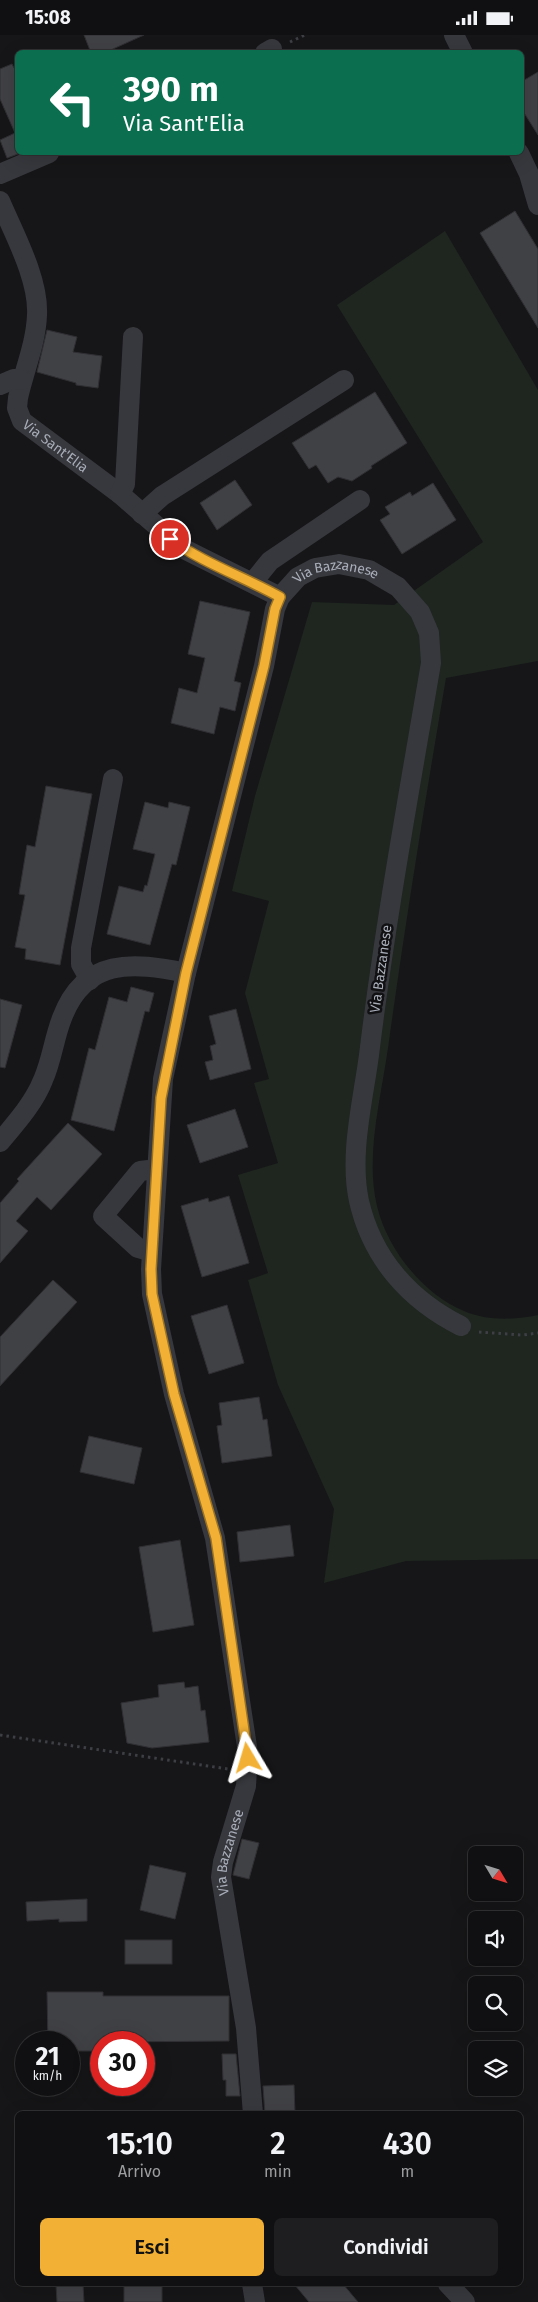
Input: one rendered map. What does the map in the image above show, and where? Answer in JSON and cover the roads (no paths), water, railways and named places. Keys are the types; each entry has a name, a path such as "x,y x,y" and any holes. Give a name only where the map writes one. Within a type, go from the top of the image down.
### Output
{"street":[{"path":"454,35 462,50"},
{"path":"0,174 43,155"},
{"path":"520,155 532,181 538,205"},
{"name":"Via Sant'Elia","path":"0,201 25,261 37,306 36,327 22,380 18,408 22,421 120,494 187,551 280,597"},
{"path":"120,494 125,481 133,337"},
{"path":"0,385 14,379 22,380"},
{"path":"142,514 162,496 344,380"},
{"path":"253,582 267,564 360,500"},
{"name":"Via Bazzanese","path":"252,2111 246,2028 221,1880 221,1869 244,1795 248,1772 247,1748 216,1538 165,1358 152,1294 152,1252 162,1088 186,973 264,666 275,609 280,597 298,577 315,568 339,564 362,567 383,577 408,597 420,612 429,633 431,663 379,981 358,1135 356,1177 363,1215 375,1246 389,1269 417,1298 461,1326"},
{"path":"90,980 81,963 82,943 113,779"},
{"path":"0,1142 40,1088 65,1012 76,993 90,980 111,969 127,965 151,966 186,973"},
{"path":"152,1252 138,1248 103,1216 140,1171 157,1169"},
{"path":"252,2286 255,2302"},
{"path":"450,2286 465,2302"}]}
